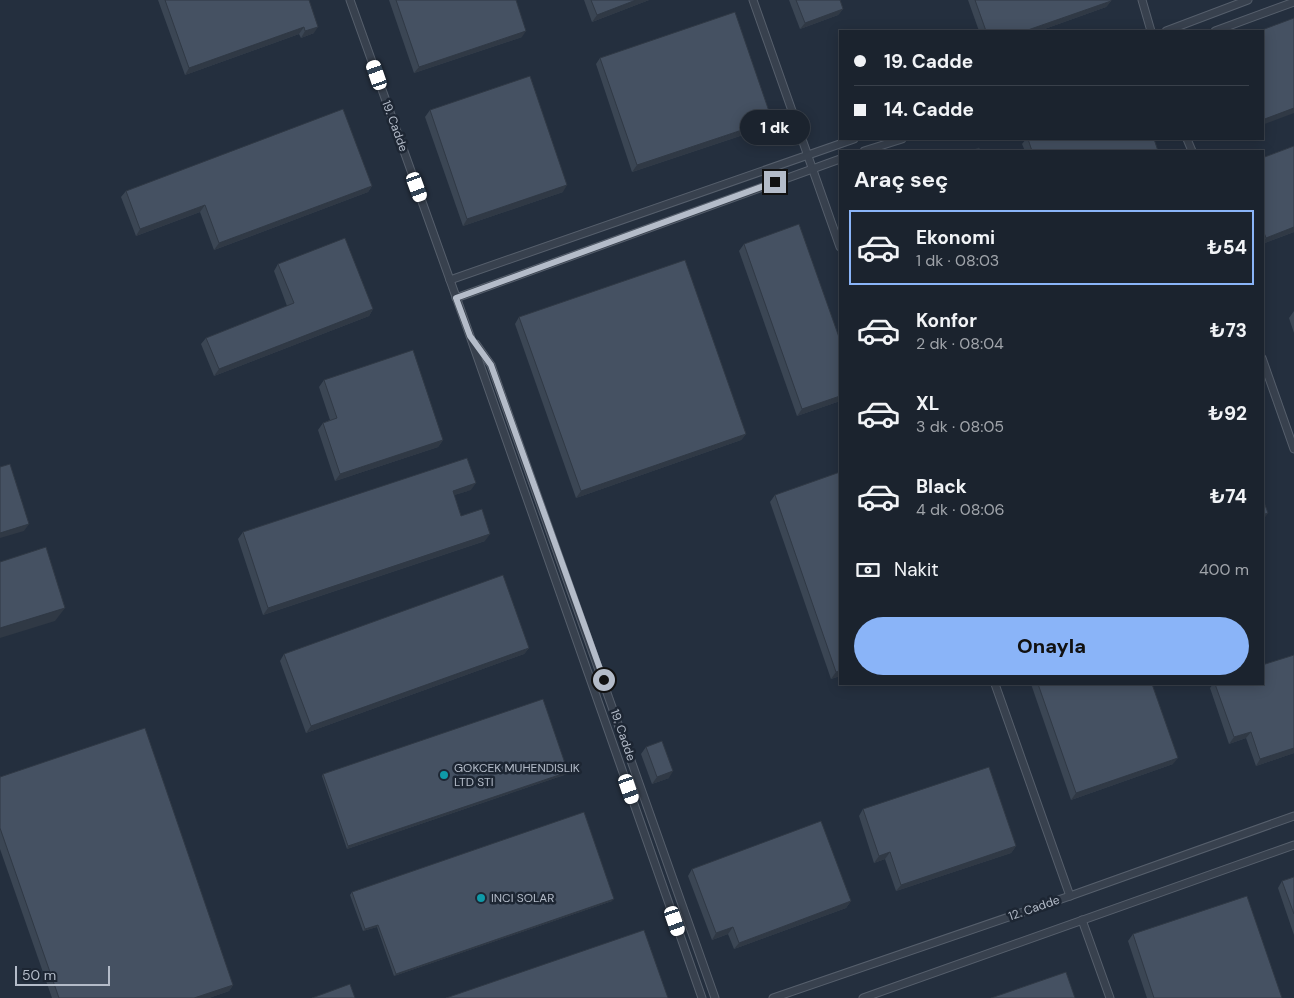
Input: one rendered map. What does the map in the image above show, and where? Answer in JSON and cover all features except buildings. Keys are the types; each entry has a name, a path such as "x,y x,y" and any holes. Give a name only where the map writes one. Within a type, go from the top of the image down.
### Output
{"lane":[{"name":"19. Cadde","path":"350,0 702,998"},
{"path":"752,0 839,244"},
{"path":"1142,0 1151,30"},
{"path":"1169,30 1248,0"},
{"path":"1218,30 1294,2"},
{"path":"450,280 851,140"},
{"path":"867,150 899,140"},
{"path":"456,298 839,160"},
{"name":"19. Cadde","path":"470,336 491,365 715,998"},
{"path":"1264,364 1294,449"},
{"path":"995,685 1070,896"},
{"name":"12. Cadde","path":"773,998 1070,896 1294,816"},
{"path":"863,998 1294,844"},
{"path":"1082,920 1110,998"}],"place":[{"name":"GOKCEK MUHENDISLIK LTD STI","path":"444,775"},
{"name":"INCI SOLAR","path":"481,898"}],"route":[{"path":"604,680 491,365 470,336 456,298 775,182"}]}
